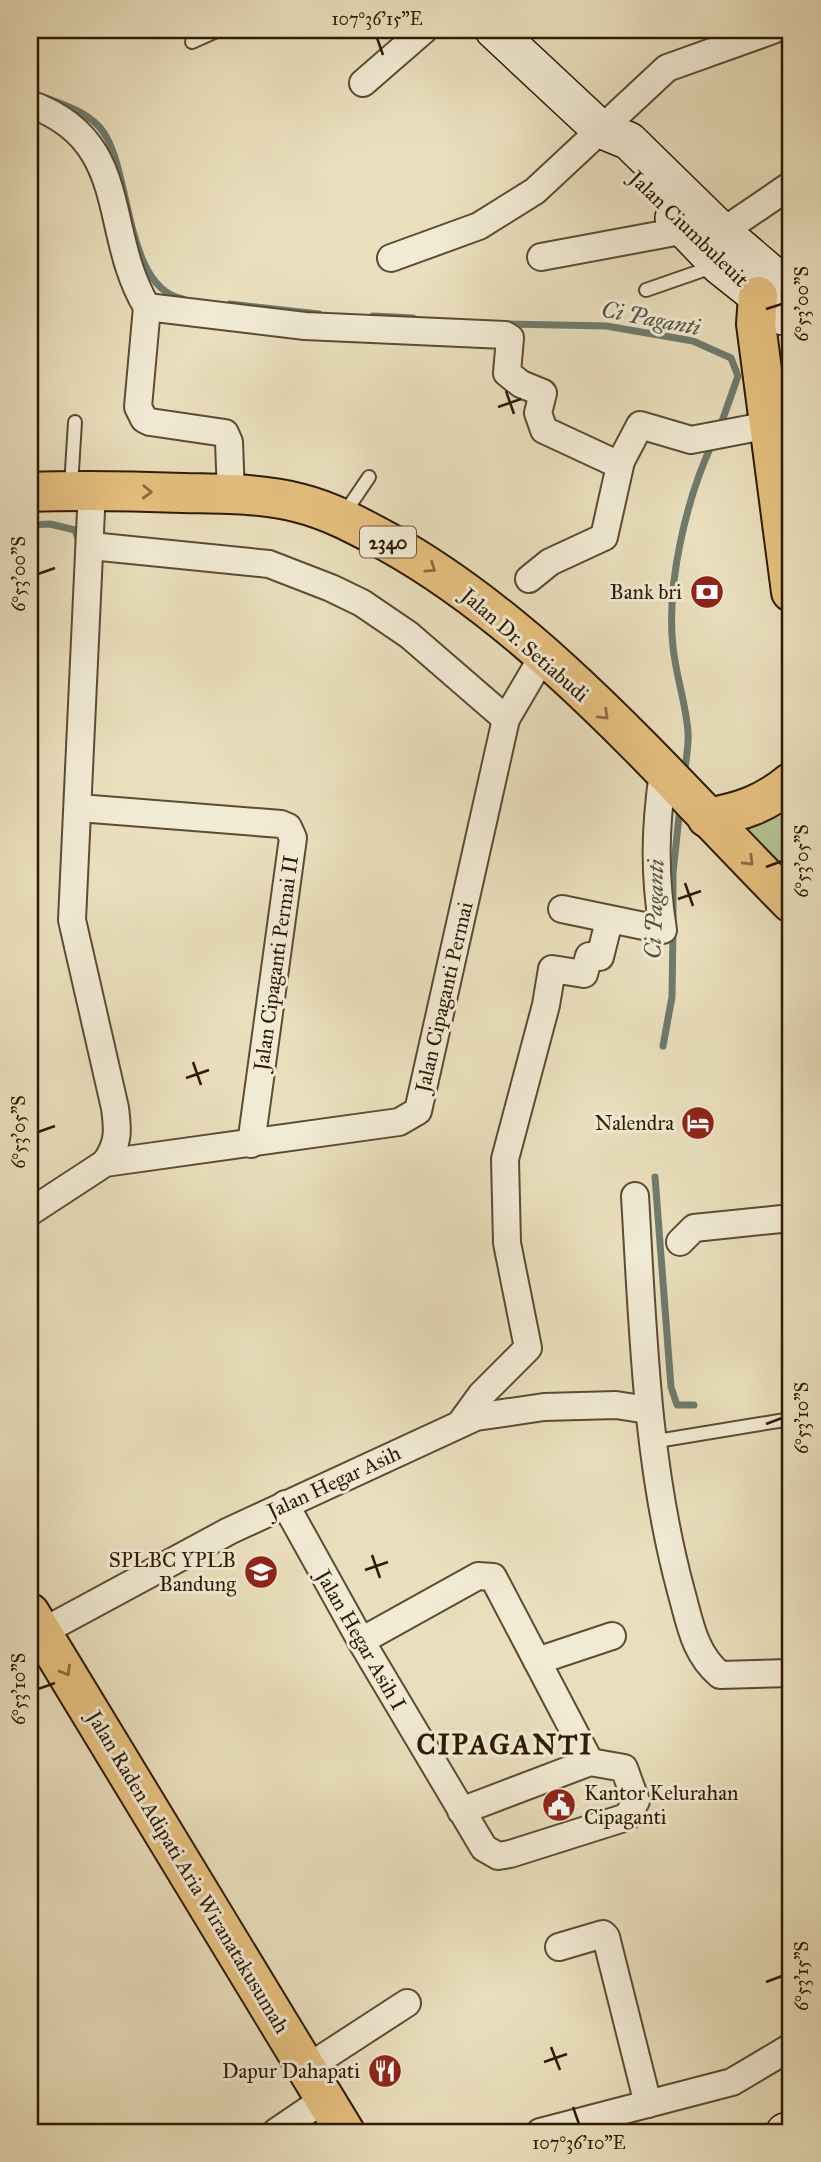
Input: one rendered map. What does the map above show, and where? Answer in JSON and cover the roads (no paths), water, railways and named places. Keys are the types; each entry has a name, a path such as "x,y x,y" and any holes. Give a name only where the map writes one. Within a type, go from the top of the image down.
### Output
{"main road":[{"name":"Jalan Ciumbuleuit","path":"494,30 603,132 615,157 686,230 721,248 781,293"},
{"name":"Jalan Ciumbuleuit","path":"603,132 629,141 721,248"},
{"path":"781,293 783,374 780,435 791,592"},
{"name":"Jalan Dr. Setiabudi","path":"30,492 81,490 231,495 299,503 341,517 418,559 479,600 543,656 666,775 791,903"},
{"path":"700,812 746,810 771,798 791,782"},
{"name":"Jalan Raden Adipati Aria Wiranatakusumah","path":"36,1623 332,2112"},
{"path":"785,2132 791,2130"}],"street":[{"path":"363,83 424,30"},
{"path":"391,258 480,226 505,211 559,172 667,68 773,30"},
{"path":"30,104 57,114 82,136 99,158 134,285 147,307 138,407 142,415 150,422 225,433 229,442 231,495"},
{"path":"721,248 791,185"},
{"path":"541,257 686,230"},
{"path":"147,307 305,326 505,335 510,338 512,347 507,373 521,384 543,393 538,413 544,430 612,463 621,461"},
{"path":"528,579 550,562 604,537 621,461 640,425 691,440 713,435 780,435"},
{"path":"81,490 91,546 72,920 115,1108 119,1138 106,1163"},
{"path":"91,546 269,564 331,587 362,603 409,635 506,719"},
{"name":"Jalan Cipaganti Permai","path":"30,1212 106,1163 399,1122 418,1111 506,719 543,656"},
{"path":"562,909 609,921 663,930 655,880 655,843 666,775"},
{"name":"Jalan Cipaganti Permai II","path":"79,808 281,824 292,832 251,1144"},
{"path":"460,1424 481,1395 528,1348 507,1243 505,1159 546,1005 552,969 584,974 589,956 600,957 609,921"},
{"path":"635,1196 651,1442 665,1534 697,1649 720,1675 791,1673"},
{"path":"680,1242 694,1228 791,1218"},
{"name":"Jalan Hegar Asih","path":"36,1623 285,1504 476,1417 544,1407 616,1405 648,1410"},
{"name":"Jalan Hegar Asih I","path":"285,1504 361,1641 484,1848 498,1856 627,1817 636,1801 627,1772 620,1765 590,1762"},
{"path":"361,1641 486,1574 498,1581 590,1762 461,1811"},
{"path":"537,1661 612,1636"},
{"path":"559,1947 605,1935 648,2104"},
{"path":"276,2132 332,2112 407,2003"},
{"path":"540,2132 732,2082 791,2047"}],"lane":[{"path":"192,42 219,30"},
{"path":"646,290 721,248"},
{"path":"75,422 81,490"},
{"path":"341,517 369,477"},
{"path":"651,1442 791,1419"}],"waterway":[{"name":"Ci Paganti","path":"40,96 83,114 104,133 113,152 140,253 150,274 164,290 183,299"},
{"name":"Ci Paganti","path":"230,304 319,314"},
{"name":"Ci Paganti","path":"373,316 413,318"},
{"name":"Ci Paganti","path":"505,324 606,326 693,341 731,358 738,376 720,427"},
{"name":"Ci Paganti","path":"684,775 688,732 673,647 672,597 686,516 712,444"},
{"path":"30,525 50,524 75,530 79,542"},
{"name":"Ci Paganti","path":"673,917 673,873 680,807"},
{"name":"Ci Paganti","path":"663,1046 672,997 673,929"},
{"name":"Ci Paganti","path":"655,1177 671,1387 677,1405 694,1405"}],"place":[{"name":"Bank bri","path":"707,592"},
{"name":"Nalendra","path":"698,1123"},
{"name":"SPLBC YPLB Bandung","path":"261,1572"},
{"name":"Kantor Kelurahan Cipaganti","path":"559,1805"},
{"name":"Dapur Dahapati","path":"385,2071"}],"district":[{"name":"CIPAGANTI","path":"505,1744"}]}
